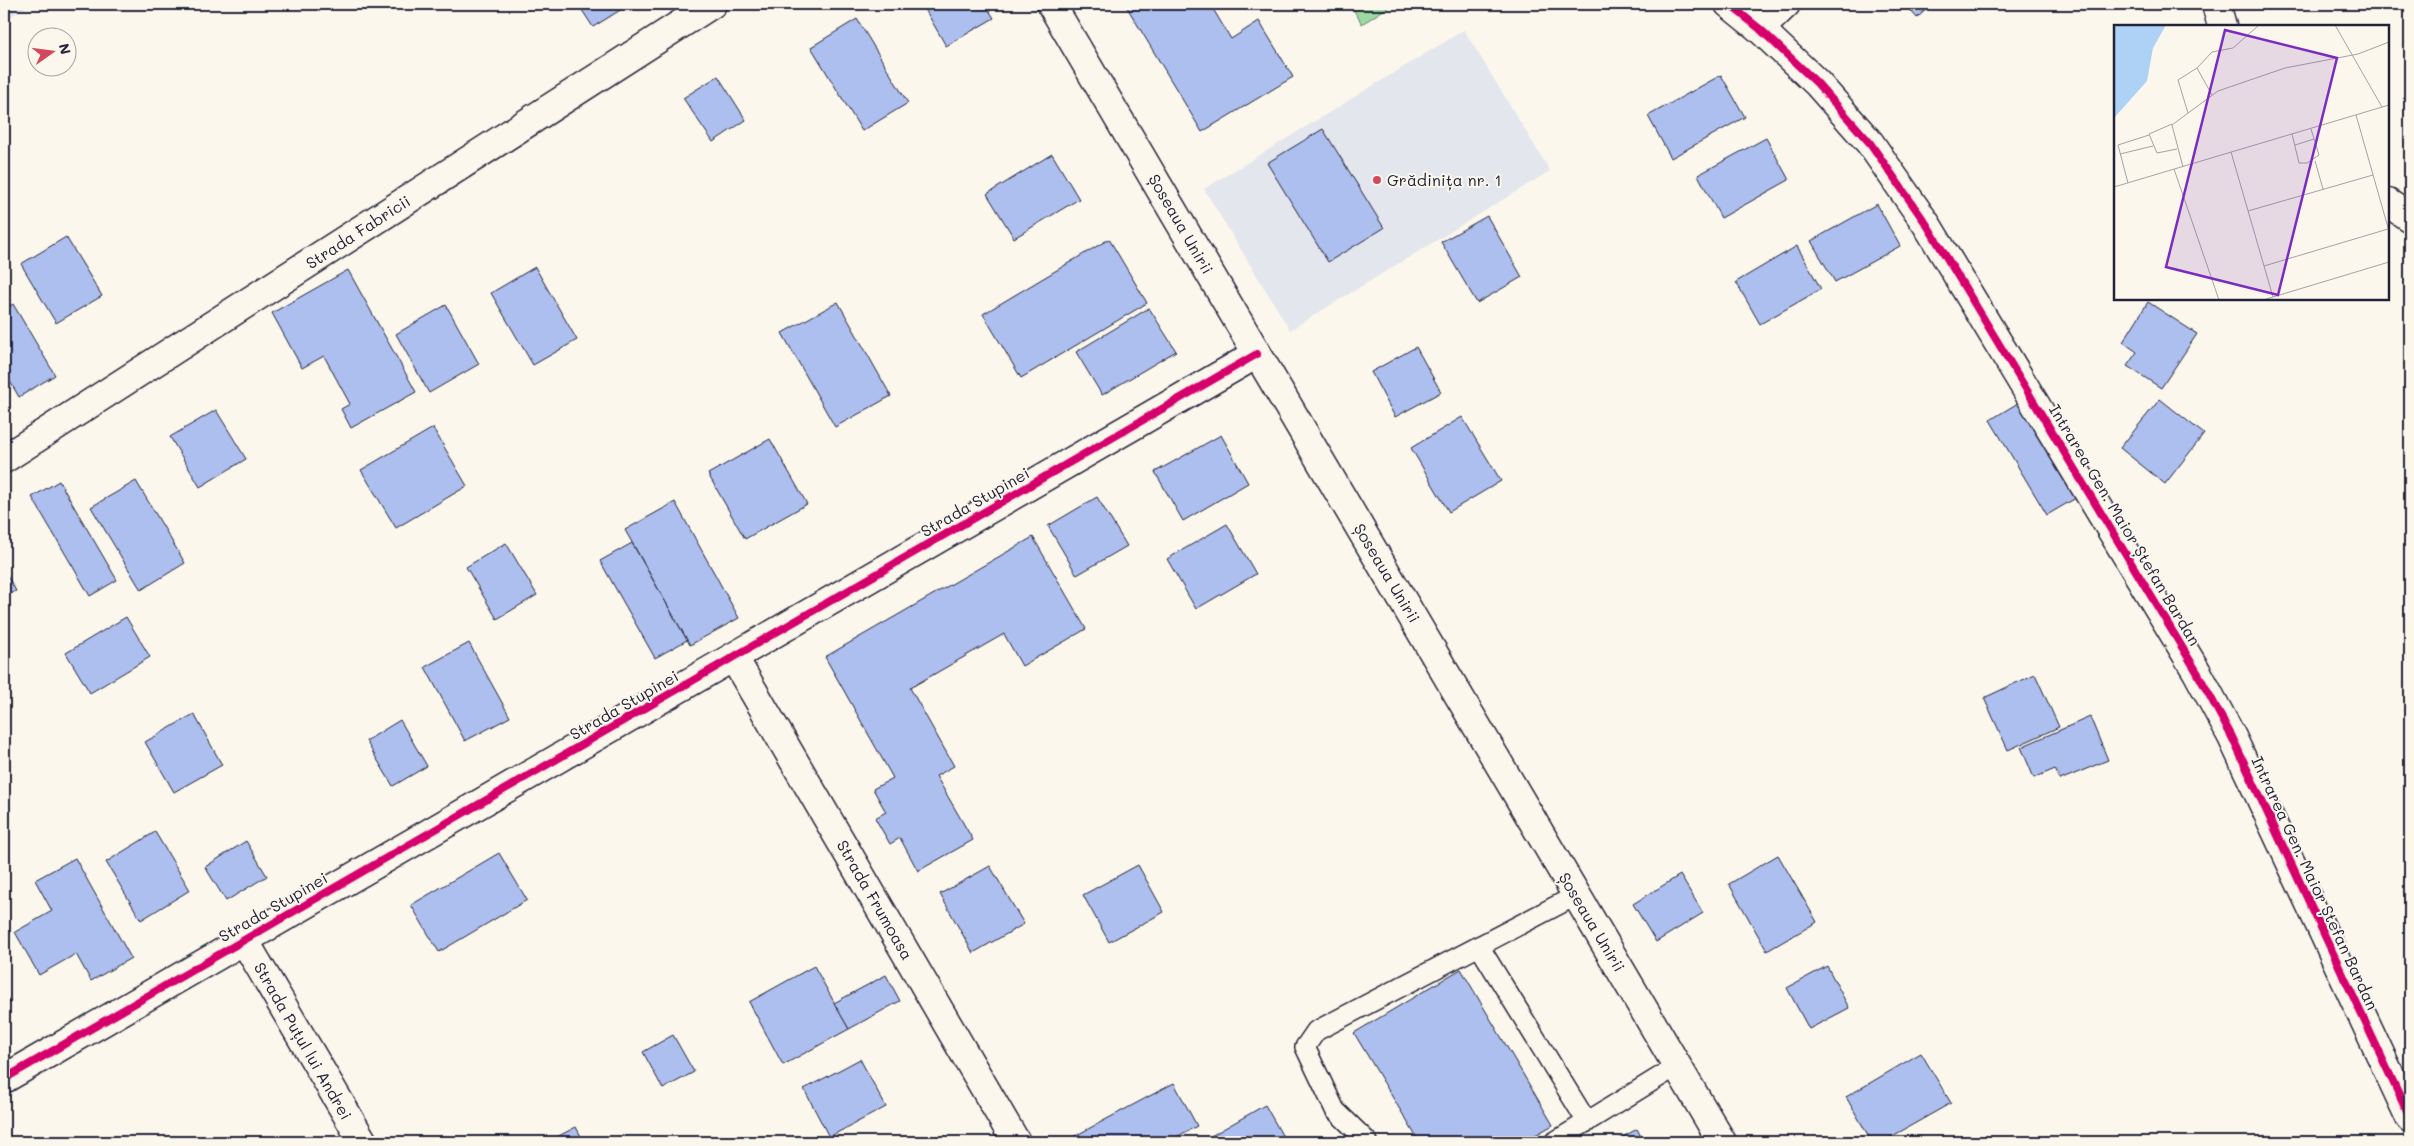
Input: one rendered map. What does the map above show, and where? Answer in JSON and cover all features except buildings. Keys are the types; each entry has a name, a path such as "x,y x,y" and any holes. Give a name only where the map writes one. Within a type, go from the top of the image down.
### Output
{"street":[{"name":"Strada Fabricii","path":"4,459 712,4"},
{"name":"Șoseaua Unirii","path":"1052,4 1722,1142"},
{"name":"Intrarea Gen. Maior Ștefan Bardan","path":"1729,4 1760,29 1817,83 1870,143 1927,225 2197,672 2236,746 2410,1118"},
{"path":"1760,29 1786,4"},
{"path":"2216,4 2222,25"},
{"path":"2389,204 2410,218"},
{"name":"Strada Stupinei","path":"4,1079 1257,354"},
{"name":"Strada Frumoasa","path":"734,658 1016,1142"},
{"name":"Strada Puțul lui Andrei","path":"244,940 363,1142"}],"lane":[{"path":"1368,1142 1335,1110 1305,1046 1316,1030 1576,895"},
{"path":"1479,946 1587,1122"},
{"path":"1554,1142 1677,1066"}],"shaded area":[{"path":"4,4 31,4 4,21"},
{"name":"Grădinița nr. 1","path":"1464,30 1550,171 1290,330 1204,189"}],"green space":[{"path":"1350,4 1393,4 1362,24"}],"cycle path":[{"path":"1729,4 1760,29 1817,83 1870,143 1927,225 2197,672 2232,737 2410,1118"},
{"path":"4,1079 1257,354"}],"place":[{"name":"Grădinița nr. 1","path":"1377,180"}]}
